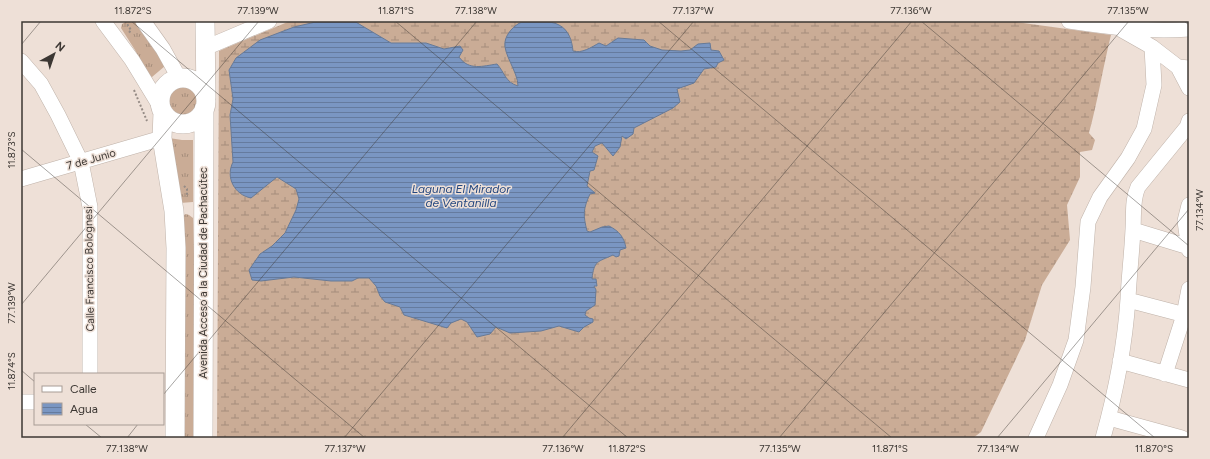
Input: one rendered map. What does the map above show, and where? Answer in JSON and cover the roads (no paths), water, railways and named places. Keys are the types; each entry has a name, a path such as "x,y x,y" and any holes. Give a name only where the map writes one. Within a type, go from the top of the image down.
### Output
{"main road":[{"name":"Avenida Acceso a la Ciudad de Pachacútec","path":"203,438 205,21"},
{"path":"182,78 205,48"},
{"path":"162,109 167,117 174,122 188,123 195,120 200,115 205,105 202,88 197,83 182,78 172,80 166,85 160,98 162,109 158,139 174,211 176,248 169,403 174,438"},
{"path":"174,211 203,210"}],"street":[{"path":"143,21 182,78"},
{"path":"205,48 269,21"},
{"path":"1069,21 1119,28 1170,30 1189,29"},
{"path":"110,23 119,41 162,109"},
{"path":"1119,28 1184,68 1189,88"},
{"path":"1036,438 1060,385 1076,340 1083,287 1088,222 1100,197 1128,158 1144,129 1154,85 1152,47"},
{"name":"Calle Francisco Bolognesi","path":"21,61 41,84 81,162 90,207 90,373"},
{"path":"1103,438 1109,418 1120,361 1128,300 1134,196 1138,187 1187,127 1189,121"},
{"name":"7 de Junio","path":"21,179 158,139"},
{"path":"1133,230 1189,248 1185,221 1189,205"},
{"path":"1165,374 1186,315 1189,289"},
{"path":"1128,300 1186,315"},
{"path":"1120,361 1189,380"},
{"path":"21,402 34,402"},
{"path":"1109,418 1182,438"}],"water":[{"name":"Laguna El Mirador de Ventanilla","path":"320,21 354,21 391,43 426,43 444,49 460,46 463,50 459,57 467,64 472,66 481,66 497,64 508,80 518,86 516,75 506,52 505,42 507,36 513,28 519,23 525,21 547,22 559,25 568,33 573,51 576,52 586,50 599,43 606,46 618,38 644,40 650,46 662,50 690,50 698,44 710,43 711,50 719,51 724,60 718,63 716,67 704,69 694,83 677,89 680,102 673,108 634,128 633,134 626,139 622,136 620,147 613,156 602,143 595,146 592,152 598,156 594,170 590,171 587,186 595,193 590,194 585,208 584,216 587,231 590,232 609,226 616,230 620,235 626,248 620,250 619,256 616,257 613,255 600,261 594,268 592,279 596,279 597,286 594,286 596,290 595,305 586,311 585,315 593,319 593,322 579,332 559,326 541,331 510,333 496,327 490,334 477,337 467,322 461,319 451,323 447,328 404,315 400,307 385,302 380,296 376,286 369,278 358,278 352,281 331,281 294,277 261,281 252,280 249,270 260,254 272,246 285,233 296,210 299,199 296,189 277,177 251,198 240,193 233,185 230,174 233,162 230,115 233,99 229,70 236,58 260,40 294,27"}]}
